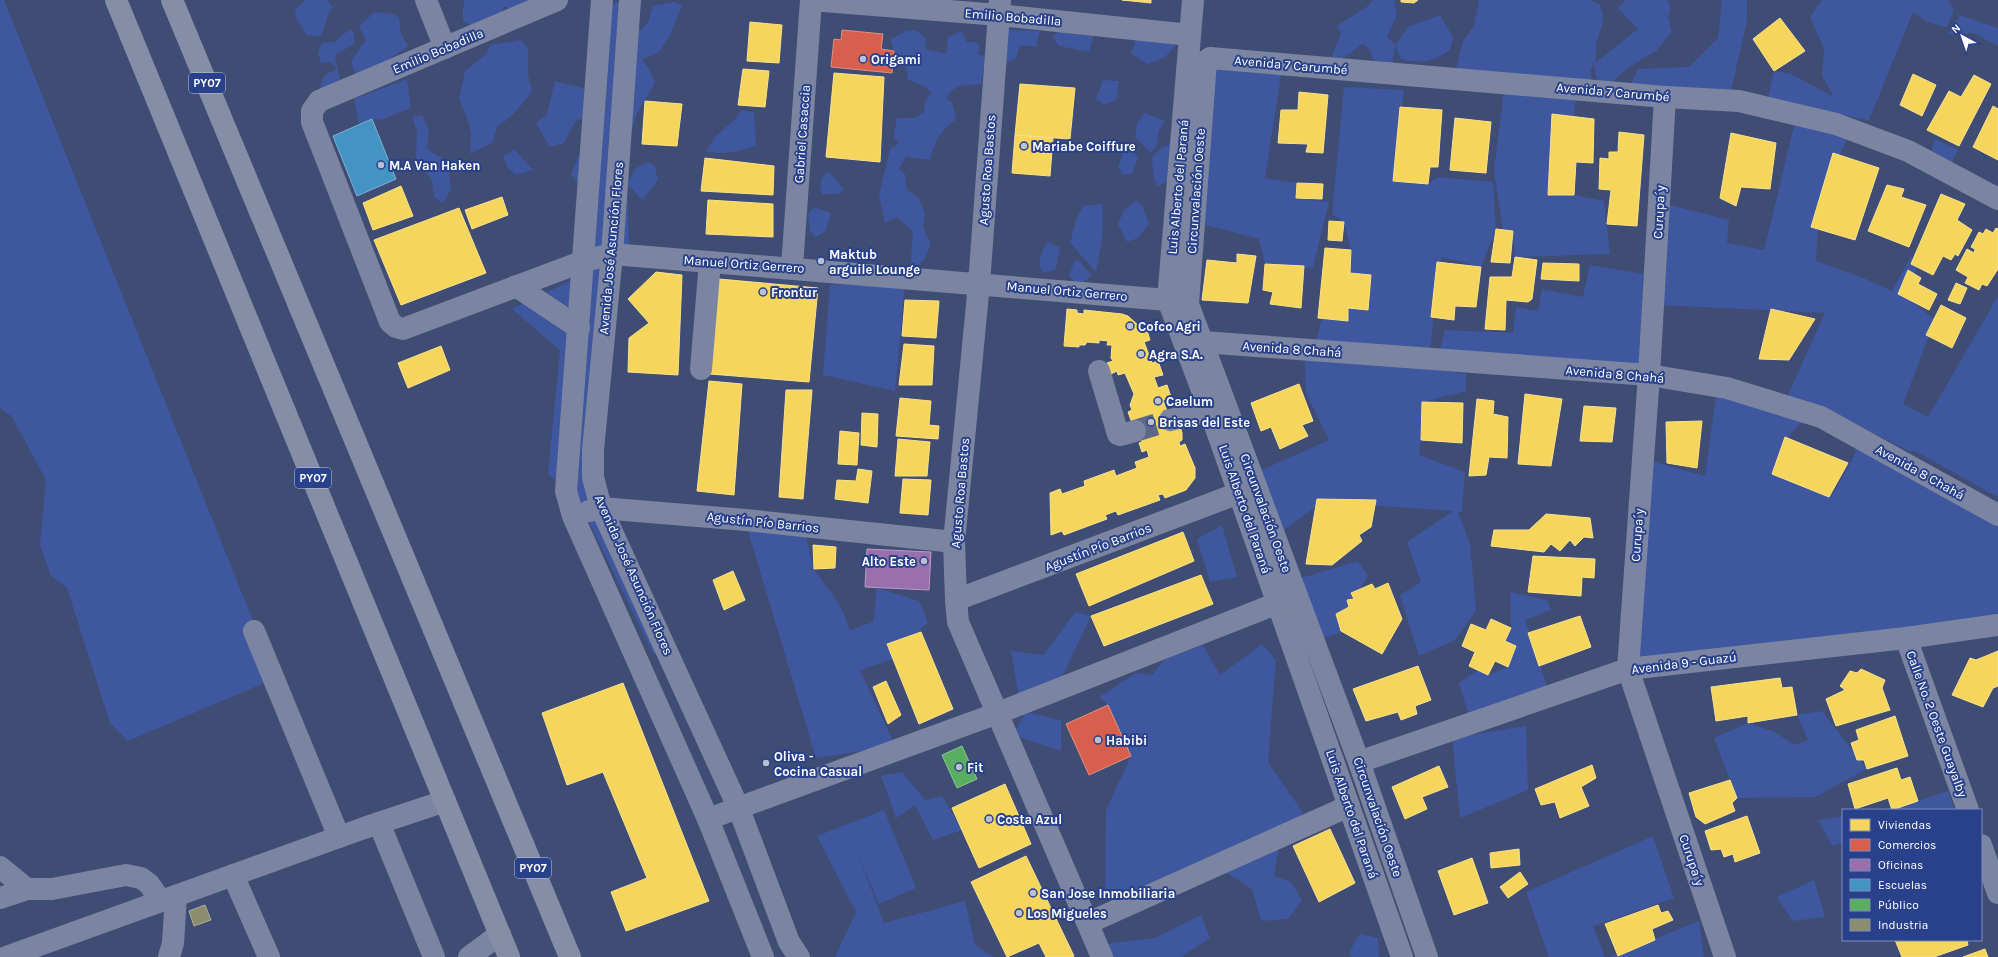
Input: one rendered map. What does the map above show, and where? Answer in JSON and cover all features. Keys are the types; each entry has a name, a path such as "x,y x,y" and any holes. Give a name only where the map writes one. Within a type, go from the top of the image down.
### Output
{"highway":[{"name":"PY07","path":"116,0 509,957"},
{"name":"PY07","path":"172,0 570,957"}],"street":[{"path":"426,0 445,48"},
{"name":"Emilio Bobadilla","path":"403,329 396,327 390,322 312,122 312,111 319,101 557,0"},
{"name":"Avenida José Asunción Flores","path":"602,0 566,491 573,516 708,818 763,957"},
{"name":"Avenida José Asunción Flores","path":"630,0 612,254 593,450 593,477 601,508 739,808 790,942 799,957"},
{"name":"Emilio Bobadilla","path":"811,0 1000,7 1190,35"},
{"name":"Gabriel Casaccia","path":"792,268 811,0"},
{"name":"Luis Alberto del Paraná","path":"1193,0 1168,300 1210,411 1402,957"},
{"name":"Agusto Roa Bastos","path":"1000,7 979,284 954,542 958,622 1102,957"},
{"name":"Avenida 7 Carumbé","path":"1210,58 1666,97 1739,101 1836,124 1908,151 1998,199"},
{"name":"Circunvalación Oeste","path":"1210,58 1204,64 1188,304 1359,762 1427,957"},
{"name":"Curupa´y","path":"1666,97 1649,375 1628,669 1725,957"},
{"name":"Manuel Ortiz Gerrero","path":"403,329 584,261 612,254 1168,300"},
{"path":"701,369 710,262"},
{"path":"516,286 579,328"},
{"name":"Avenida 8 Chahá","path":"1203,342 1649,375 1727,388 1822,417 1998,515"},
{"path":"1099,370 1118,434 1121,435 1135,431"},
{"path":"1170,420 1210,411"},
{"name":"Agustín Pío Barrios","path":"956,600 1239,493"},
{"name":"Agustín Pío Barrios","path":"573,516 601,508 746,520 954,542"},
{"path":"708,818 998,713 1278,603"},
{"name":"Avenida 9 - Guazú","path":"1359,762 1628,669 1906,638 1998,625"},
{"path":"254,631 339,837"},
{"name":"Calle No. 2 Oeste Guayalby","path":"1906,638 1968,809"},
{"path":"6,957 29,952 169,898 445,801"},
{"path":"1088,923 1349,806"},
{"path":"379,823 434,957"},
{"path":"1982,848 1998,893"},
{"path":"0,867 26,889"},
{"path":"0,898 26,889 52,889 126,875 141,878 169,898 173,943 169,957"},
{"path":"234,875 269,957"},
{"path":"469,957 500,934"}],"shaded area":[{"path":"0,0 4,0 276,678 128,741 110,723 67,588 51,576 40,545 46,480 12,417 0,408"},
{"path":"306,0 327,0 333,7 328,15 320,37 307,35 297,20 295,9"},
{"path":"465,0 546,0 517,14 505,6 497,19 480,30 463,21 463,7"},
{"path":"1373,0 1394,0 1397,15 1387,37 1395,45 1408,27 1440,15 1453,37 1450,50 1432,60 1416,62 1401,59 1395,46 1392,65 1373,60 1371,50 1362,44 1338,63 1332,56 1341,33 1337,26 1368,6"},
{"path":"1479,0 1591,0 1600,5 1603,16 1602,25 1596,44 1595,63 1638,29 1618,8 1626,0 1668,0 1670,9 1668,17 1672,32 1656,51 1629,67 1612,82 1597,82 1594,64 1590,71 1594,91 1455,73 1463,41 1474,26"},
{"path":"1722,0 1747,0 1747,21 1730,95 1630,87 1638,69 1689,67 1718,38"},
{"path":"1822,0 1948,0 1954,10 1947,27 1927,22 1913,12 1869,120 1767,101 1774,71 1791,74 1834,97 1822,76 1824,49 1810,17"},
{"path":"616,2 634,3 640,31 648,22 653,6 674,2 682,5 671,33 659,52 642,60 650,70 655,83 636,115 626,153 628,182 636,168 648,162 655,166 658,180 642,200 627,184 629,245 573,256 581,186 571,175 578,157 585,156 600,20"},
{"path":"375,12 392,14 399,17 401,34 408,46 357,82 351,61 366,40 359,26"},
{"path":"1960,15 1998,28 1998,46 1973,33 1948,34"},
{"path":"1064,27 1094,34 1089,52 1059,46 1052,37"},
{"path":"350,29 354,33 354,44 335,55 342,91 317,97 324,76 337,68 329,62 321,63 318,53 322,43 334,42"},
{"path":"916,30 925,38 926,49 946,54 948,37 961,31 967,42 974,42 980,46 977,54 986,57 981,84 960,86 953,90 946,99 952,102 956,119 946,128 936,141 930,160 906,157 899,169 905,174 907,190 919,198 925,214 923,227 931,245 923,261 910,273 913,231 897,217 885,223 879,196 890,149 899,143 894,138 897,118 915,118 924,112 925,102 931,92 922,85 908,80 906,67 894,51 891,39 906,31"},
{"path":"1008,30 1040,31 1036,47 1020,45 1016,59 1003,64"},
{"path":"1138,35 1176,45 1164,58 1147,64 1131,53"},
{"path":"521,40 528,49 528,75 532,91 512,115 497,126 493,142 470,154 471,135 468,121 459,99 465,71 486,54 491,45"},
{"path":"1216,69 1281,75 1265,178 1297,183 1296,198 1329,202 1313,268 1265,264 1259,239 1202,224"},
{"path":"407,79 411,108 381,120 372,119 359,125 354,99"},
{"path":"1103,80 1119,81 1116,100 1104,105 1096,99"},
{"path":"555,81 591,90 586,116 575,122 564,143 550,147 536,123 547,114"},
{"path":"1505,83 1577,89 1574,116 1552,114 1548,195 1574,195 1604,201 1610,254 1515,257 1513,231 1503,230 1494,171"},
{"path":"1344,87 1404,90 1394,181 1428,184 1438,177 1493,182 1496,229 1481,267 1441,257 1430,350 1315,344 1322,318 1348,321 1348,308 1368,310 1371,275 1350,273 1351,250 1344,222 1332,214"},
{"path":"742,110 754,112 756,146 725,153 706,151 716,136 734,120"},
{"path":"1145,113 1165,121 1158,132 1157,144 1151,153 1135,137 1137,123"},
{"path":"422,115 429,130 427,149 448,162 451,190 443,203 434,197 432,181 416,157 417,131 412,117"},
{"path":"1795,122 1853,128 1840,154 1818,228 1816,261 1866,279 1892,291 1911,256 1918,265 1905,296 1935,320 1903,404 1928,417 1998,296 1998,497 1913,450 1911,452 1830,411 1787,397 1825,313 1660,305 1666,204 1729,220 1727,243 1764,250"},
{"path":"1935,139 1958,150 1951,164 1930,156"},
{"path":"1171,144 1178,182 1166,182 1157,187 1153,174 1152,157 1160,149"},
{"path":"1126,145 1132,148 1138,158 1132,174 1123,175 1118,167"},
{"path":"515,150 533,170 516,175 507,167 503,156"},
{"path":"827,172 833,175 844,190 838,194 822,194 821,182"},
{"path":"1136,201 1142,205 1149,224 1138,238 1127,242 1118,224 1124,210"},
{"path":"1103,204 1102,240 1096,272 1070,243 1076,220 1083,206"},
{"path":"814,207 831,213 826,231 816,237 810,231 808,214"},
{"path":"1048,241 1060,248 1056,269 1043,273 1040,265 1040,257"},
{"path":"1079,260 1092,276 1078,285 1069,276 1074,262"},
{"path":"1590,265 1643,274 1640,365 1439,353 1445,330 1513,333 1516,307 1538,311 1542,289 1583,297"},
{"path":"601,266 603,481 674,654 653,653 578,500 548,474 560,350 512,309"},
{"path":"905,283 895,391 823,375 830,285"},
{"path":"1304,352 1466,374 1466,391 1426,401 1419,455 1465,472 1462,512 1458,512 1470,544 1476,611 1455,640 1419,656 1400,595 1421,582 1407,542 1453,511 1322,502 1284,530 1255,473 1329,440 1306,393"},
{"path":"1717,389 1806,418 1790,434 1777,471 1833,494 1852,460 1859,443 1998,520 1998,616 1639,666 1647,460 1705,476"},
{"path":"1222,525 1237,577 1210,582 1197,539"},
{"path":"748,531 806,537 814,569 841,607 850,630 873,622 877,588 919,601 928,622 893,659 860,670 895,746 816,758"},
{"path":"1358,561 1368,576 1360,589 1363,594 1345,610 1346,631 1323,638 1301,578"},
{"path":"1510,592 1547,600 1551,610 1525,620 1548,689 1469,717 1459,683 1478,670 1488,675 1508,667 1516,646 1505,641 1511,628"},
{"path":"1075,612 1091,616 1062,677 1019,698 1011,651 1044,655"},
{"path":"1262,644 1276,660 1268,762 1306,817 1111,901 1105,885 1106,810 1131,756 1108,705 1099,697 1136,673 1152,675 1165,659 1203,645 1220,675"},
{"path":"1822,711 1867,769 1815,797 1737,798 1714,738 1748,723 1775,732 1794,745 1808,740 1797,715"},
{"path":"1026,712 1061,720 1061,751 1013,735"},
{"path":"1526,726 1528,790 1460,818 1452,738"},
{"path":"902,772 925,800 942,796 962,830 933,840 915,805 896,818 881,776"},
{"path":"1948,791 1955,809 1885,809 1918,801"},
{"path":"884,810 916,888 879,904 857,852 884,923 965,901 975,945 994,957 835,957 856,912 817,836"},
{"path":"1842,816 1842,842 1833,846 1818,820"},
{"path":"1653,836 1674,898 1593,926 1605,957 1549,957 1526,892"},
{"path":"1279,845 1274,876 1291,882 1302,900 1288,919 1261,921 1252,889 1216,866"},
{"path":"1814,880 1825,917 1793,921 1777,897"},
{"path":"1201,915 1210,938 1181,957 1109,957 1105,944 1155,938"},
{"path":"1699,921 1704,957 1609,957"},
{"path":"1360,934 1378,938 1379,957 1352,957 1349,952"}],"building: Viviendas":[{"path":"1122,0 1151,0 1151,3"},
{"path":"1401,0 1418,0 1414,3 1401,2"},
{"path":"1780,18 1805,51 1774,71 1753,39"},
{"path":"750,22 782,25 779,63 747,61"},
{"path":"743,69 769,71 765,107 738,105"},
{"path":"834,73 884,77 880,162 826,157"},
{"path":"1913,74 1936,85 1922,116 1900,105"},
{"path":"1974,75 1991,84 1959,146 1927,130 1949,91 1961,97"},
{"path":"1020,84 1075,88 1070,139 1015,135"},
{"path":"1299,92 1328,95 1323,153 1306,152 1308,144 1278,143 1281,110 1298,110"},
{"path":"645,101 682,104 677,146 642,144"},
{"path":"1993,106 1998,109 1998,160 1973,147"},
{"path":"1400,107 1442,110 1438,167 1430,167 1428,184 1393,181"},
{"path":"1552,114 1594,119 1593,163 1576,162 1574,195 1548,195"},
{"path":"1455,118 1491,122 1486,173 1450,170"},
{"path":"1619,132 1644,135 1637,226 1607,224 1611,190 1599,189 1600,158 1609,159 1609,152 1618,152"},
{"path":"1731,133 1776,143 1770,189 1741,187 1736,206 1720,198"},
{"path":"1015,135 1053,138 1050,176 1012,173"},
{"path":"1833,153 1879,168 1855,240 1811,227"},
{"path":"705,158 774,166 773,195 701,191"},
{"path":"1297,183 1323,184 1322,199 1296,198"},
{"path":"1887,185 1904,189 1901,197 1926,205 1909,247 1868,231"},
{"path":"401,186 413,216 373,230 363,203"},
{"path":"1941,194 1965,204 1957,220 1972,230 1958,256 1955,254 1951,260 1943,256 1933,275 1911,264"},
{"path":"502,197 508,215 472,229 465,210"},
{"path":"708,200 773,204 773,237 706,234"},
{"path":"459,208 486,273 401,305 374,240"},
{"path":"1329,221 1344,222 1342,241 1328,240"},
{"path":"1996,228 1998,229 1998,269 1987,286 1982,284 1979,290 1965,283 1968,277 1956,270 1967,249 1974,253 1975,249 1971,247 1979,232 1983,234 1986,229 1993,233"},
{"path":"1496,229 1513,231 1510,263 1491,262"},
{"path":"1325,248 1351,250 1350,273 1371,275 1368,310 1348,308 1348,321 1318,318"},
{"path":"1237,254 1256,256 1248,303 1202,300 1207,260 1237,263"},
{"path":"1515,257 1537,260 1532,299 1528,302 1506,300 1505,330 1485,329 1490,277 1512,277"},
{"path":"1437,262 1481,267 1476,307 1455,306 1454,320 1431,317"},
{"path":"1543,263 1579,264 1579,281 1541,279"},
{"path":"1265,264 1304,266 1301,308 1270,304 1273,292 1263,290"},
{"path":"1908,270 1921,278 1918,284 1937,294 1929,310 1898,294"},
{"path":"656,272 682,275 678,375 628,372 629,338 649,323 628,299"},
{"path":"719,279 818,288 809,382 710,374"},
{"path":"1956,283 1967,288 1960,304 1948,300"},
{"path":"905,300 939,301 936,338 902,336"},
{"path":"1941,305 1966,318 1952,348 1926,335"},
{"name":"Brisas del Este","path":"1067,309 1077,310 1077,313 1084,314 1084,310 1122,314 1128,316 1139,326 1145,324 1150,340 1144,342 1152,363 1158,361 1163,375 1154,377 1158,388 1167,385 1171,397 1163,400 1172,425 1179,423 1182,433 1182,440 1179,442 1180,446 1185,444 1195,468 1195,478 1186,490 1165,498 1163,494 1158,495 1160,500 1118,515 1116,511 1105,515 1107,519 1064,535 1062,531 1051,535 1050,493 1060,489 1062,494 1085,486 1084,481 1114,470 1116,476 1137,468 1135,462 1149,457 1147,450 1142,452 1139,443 1142,442 1141,438 1138,439 1128,412 1132,410 1130,405 1134,394 1125,373 1118,375 1117,371 1111,374 1107,363 1113,361 1111,358 1112,345 1107,345 1108,341 1099,340 1099,343 1087,342 1085,345 1079,345 1079,347 1064,346"},
{"path":"1771,309 1815,319 1789,360 1759,359"},
{"path":"904,344 934,346 932,385 899,385"},
{"path":"441,346 450,370 408,388 398,363"},
{"path":"709,381 742,384 734,495 697,491"},
{"path":"1299,384 1313,421 1302,425 1308,436 1280,449 1271,427 1261,431 1251,403"},
{"path":"786,390 812,390 803,499 779,497"},
{"path":"1525,394 1562,399 1551,466 1518,464"},
{"path":"900,398 931,401 929,425 939,426 938,439 896,436"},
{"path":"1477,399 1494,401 1493,414 1508,417 1507,458 1489,457 1486,475 1469,476"},
{"path":"1422,402 1463,403 1462,443 1421,440"},
{"path":"1584,406 1616,408 1612,442 1580,441"},
{"path":"862,413 878,414 877,447 861,445"},
{"path":"1702,421 1697,468 1667,463 1666,422"},
{"path":"840,431 859,433 857,465 838,464"},
{"path":"1785,437 1848,463 1829,497 1772,474"},
{"path":"898,439 930,442 927,476 895,476"},
{"path":"858,469 872,471 868,503 835,499 837,480 856,481"},
{"path":"903,479 931,480 928,515 900,513"},
{"path":"1317,499 1376,500 1371,527 1359,535 1362,541 1332,565 1306,564"},
{"path":"1546,514 1590,518 1593,538 1584,537 1575,546 1570,540 1560,551 1551,544 1544,552 1491,546 1494,530 1529,530"},
{"path":"1183,532 1194,561 1089,606 1076,574"},
{"path":"813,545 836,547 835,568 814,569"},
{"path":"1533,556 1595,559 1594,578 1582,577 1581,596 1528,592"},
{"path":"733,571 745,600 724,610 713,580"},
{"path":"1201,575 1213,604 1104,646 1091,616"},
{"path":"1388,583 1402,619 1382,654 1341,631 1336,614 1349,607 1347,600 1354,599 1351,593 1372,584 1375,589"},
{"path":"1580,616 1591,647 1539,666 1528,633"},
{"path":"1491,619 1511,628 1505,641 1516,646 1508,667 1495,661 1488,675 1469,666 1475,652 1462,646 1471,624 1486,630"},
{"path":"921,632 953,709 919,724 887,644"},
{"path":"1998,651 1998,686 1993,688 1983,707 1952,695 1970,658 1976,660"},
{"path":"1418,666 1431,700 1415,706 1417,714 1401,720 1398,712 1366,721 1353,689"},
{"path":"1861,669 1885,680 1882,688 1890,710 1836,726 1826,699 1845,690 1840,686 1850,671 1857,673"},
{"path":"1780,678 1782,688 1792,687 1797,715 1748,723 1748,716 1716,721 1711,687"},
{"path":"886,681 901,715 888,724 873,687"},
{"path":"623,683 709,901 626,931 611,892 647,878 603,772 567,785 542,713"},
{"path":"1895,716 1908,756 1867,769 1864,760 1857,760 1851,743 1859,740 1856,730"},
{"path":"1592,765 1596,778 1581,787 1589,806 1560,818 1555,802 1541,805 1535,789"},
{"path":"1439,766 1448,787 1422,797 1427,809 1405,819 1392,787"},
{"path":"1897,768 1901,780 1910,777 1918,801 1892,809 1888,798 1855,809 1848,784"},
{"path":"1730,780 1737,798 1732,803 1735,811 1705,824 1696,817 1689,793"},
{"name":"Costa Azul","path":"1005,784 1031,844 979,868 952,808"},
{"path":"1747,816 1760,853 1735,862 1733,854 1724,857 1721,849 1711,850 1705,831"},
{"path":"1330,829 1355,883 1319,902 1293,846"},
{"path":"1519,849 1520,865 1491,868 1490,853"},
{"name":"Los Migueles","path":"1026,856 1074,956 1072,957 1046,957 1039,943 1007,957 971,882"},
{"path":"1472,858 1488,903 1454,915 1438,871"},
{"path":"1520,872 1528,884 1508,898 1500,887"},
{"path":"1658,905 1661,913 1668,911 1673,920 1652,929 1655,940 1618,956 1605,924"},
{"path":"1895,941 1967,941 1968,945 1934,957 1902,957"},
{"path":"1985,949 1988,957 1963,957"}],"building: Comercios":[{"name":"Origami","path":"842,30 883,34 881,49 894,51 892,73 831,67 834,39 841,40"},
{"name":"Habibi","path":"1108,705 1131,756 1089,775 1066,724"}],"building: Oficinas":[{"path":"867,549 931,552 929,590 865,587"}],"building: Escuelas":[{"path":"372,119 396,179 357,196 333,136"}],"building: Público":[{"name":"Fit","path":"962,746 977,779 957,788 942,755"}],"building: Industria":[{"path":"205,905 211,920 194,926 189,911"}],"tunnel":[{"path":"1135,431 1170,420"}],"place":[{"name":"Origami","path":"863,59"},
{"name":"Mariabe Coiffure","path":"1024,146"},
{"name":"M.A Van Haken","path":"381,165"},
{"name":"Maktub arguile Lounge","path":"821,261"},
{"name":"Frontur","path":"763,292"},
{"name":"Cofco Agri","path":"1130,326"},
{"name":"Agra S.A.","path":"1141,354"},
{"name":"Caelum","path":"1158,401"},
{"name":"Brisas del Este","path":"1151,422"},
{"name":"Alto Este","path":"924,561"},
{"name":"Habibi","path":"1098,740"},
{"name":"Oliva - Cocina Casual","path":"766,763"},
{"name":"Fit","path":"959,767"},
{"name":"Costa Azul","path":"989,819"},
{"name":"San Jose Inmobiliaria","path":"1033,893"},
{"name":"Los Migueles","path":"1019,913"}]}
